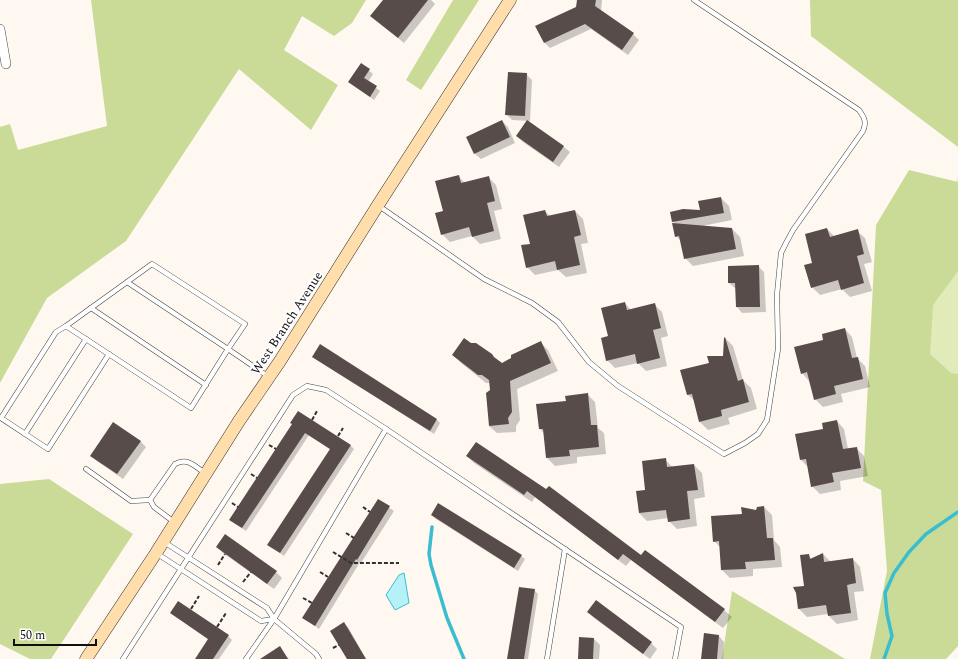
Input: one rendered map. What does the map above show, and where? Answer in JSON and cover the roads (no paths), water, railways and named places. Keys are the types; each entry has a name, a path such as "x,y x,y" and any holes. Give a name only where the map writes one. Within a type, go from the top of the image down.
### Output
{"street":[{"name":"West Branch Avenue","path":"86,659 164,542 510,0"},
{"path":"0,29 6,64"}],"lane":[{"path":"378,205 484,279 532,302 558,322 589,362 618,386 724,454 745,443 758,434 767,420 778,349 777,295 781,254 794,230 863,130 865,119 859,110 694,0"},
{"path":"66,326 109,354 191,408 245,324 152,264 56,332 1,418 48,449 109,354"},
{"path":"127,282 269,377"},
{"path":"91,308 206,385"},
{"path":"25,434 86,339"},
{"path":"122,659 181,570 293,394 307,386 326,390 681,627 674,659"},
{"path":"246,659 274,619 386,429"},
{"path":"150,500 175,464 181,461 188,461 206,474"},
{"path":"86,469 131,501 150,500"},
{"path":"150,500 154,507 176,523"},
{"path":"164,542 267,608 274,619 316,654 319,659"},
{"path":"547,659 565,549"},
{"path":"156,554 261,621 274,619"}],"water":[{"path":"404,573 409,603 395,610 386,595 399,575"}],"waterway":[{"path":"884,659 892,636 887,614 885,593 894,573 909,552 926,534 958,512"},
{"path":"432,527 429,554 431,565 447,618 464,659"}]}
